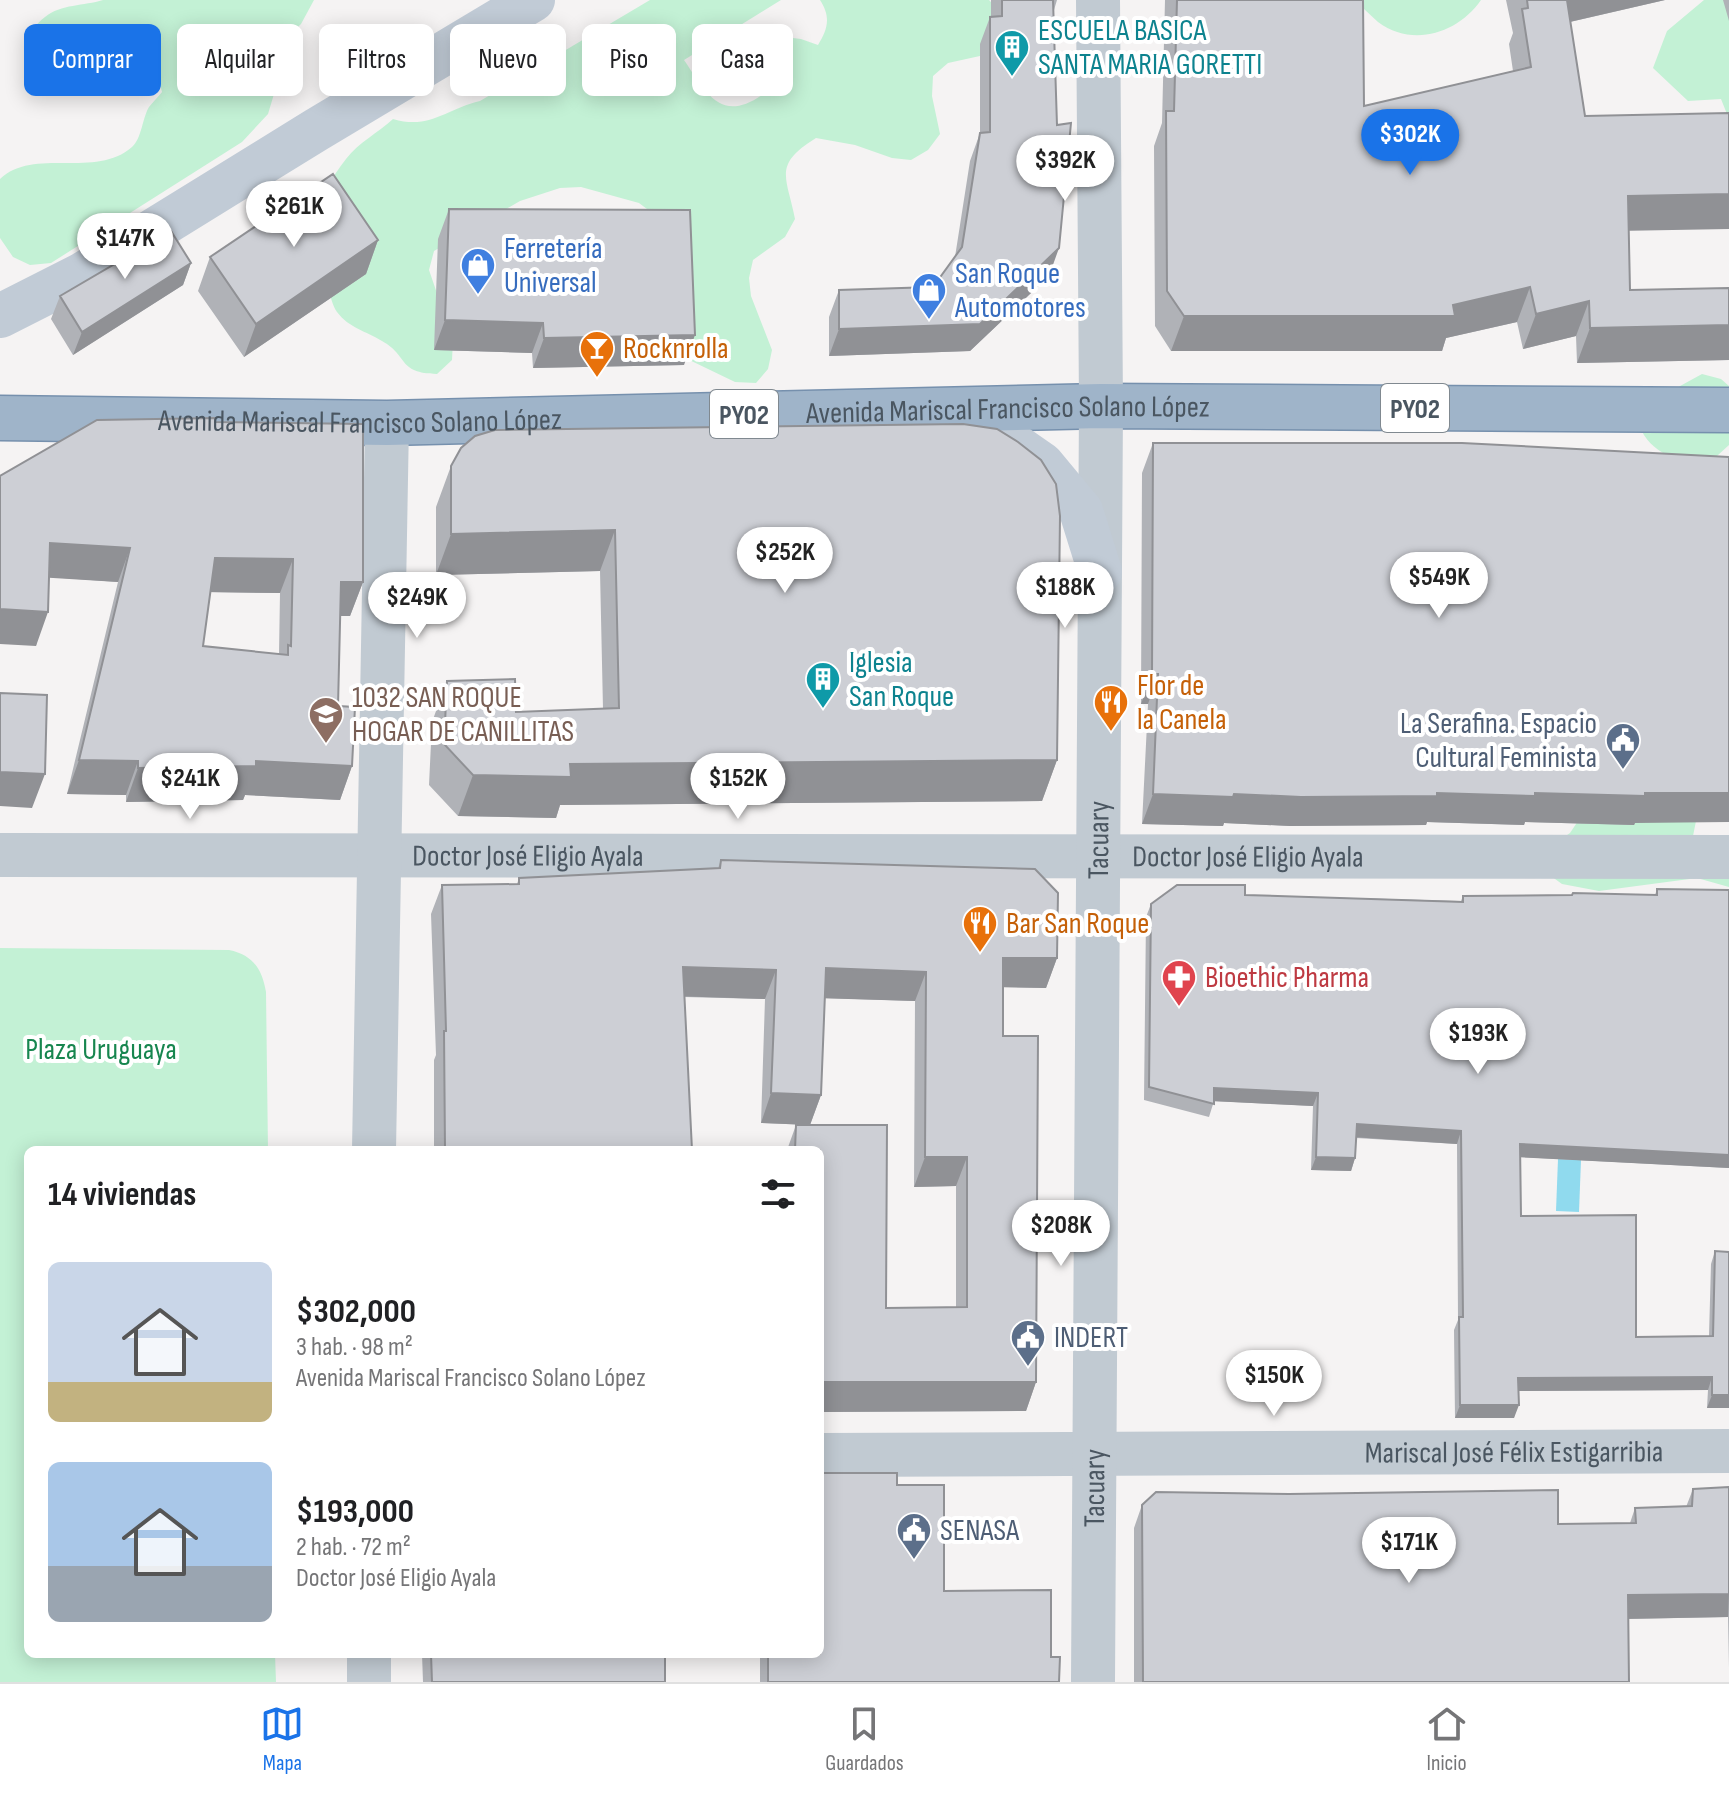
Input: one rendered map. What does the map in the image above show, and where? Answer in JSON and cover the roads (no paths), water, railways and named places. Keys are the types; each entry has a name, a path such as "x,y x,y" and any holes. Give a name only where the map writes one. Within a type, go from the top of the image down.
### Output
{"highway":[{"name":"Avenida Mariscal Francisco Solano López","path":"0,418 387,423 1101,406 1729,410"}],"main road":[{"path":"0,316 81,275 533,0"},
{"path":"952,410 1002,436 1042,464 1081,511 1100,572"}],"street":[{"name":"Tacuary","path":"1093,1682 1101,406 1098,0"},
{"path":"374,1146 387,423"},
{"name":"Doctor José Eligio Ayala","path":"0,855 1729,857"},
{"name":"Mariscal José Félix Estigarribia","path":"824,1455 1729,1451"},
{"path":"369,1658 369,1682"}],"water":[{"path":"1558,1159 1581,1160 1579,1212 1556,1211"}],"place":[{"name":"ESCUELA BASICA SANTA MARIA GORETTI","path":"1012,78"},
{"name":"Ferretería Universal","path":"478,296"},
{"name":"San Roque Automotores","path":"929,321"},
{"name":"Rocknrolla","path":"597,379"},
{"name":"Iglesia San Roque","path":"823,710"},
{"name":"Flor de la Canela","path":"1111,733"},
{"name":"1032 SAN ROQUE HOGAR DE CANILLITAS","path":"326,745"},
{"name":"La Serafina. Espacio Cultural Feminista","path":"1623,771"},
{"name":"Bar San Roque","path":"980,954"},
{"name":"Bioethic Pharma","path":"1179,1008"},
{"name":"INDERT","path":"1028,1368"},
{"name":"SENASA","path":"914,1561"}],"park label":[{"name":"Plaza Uruguaya","path":"101,1049"}]}
